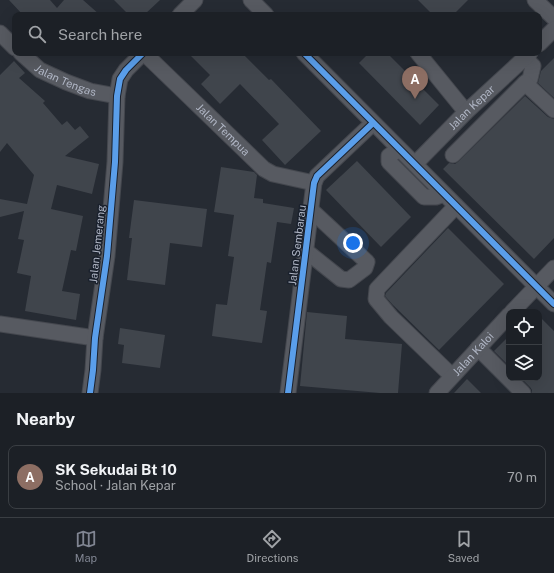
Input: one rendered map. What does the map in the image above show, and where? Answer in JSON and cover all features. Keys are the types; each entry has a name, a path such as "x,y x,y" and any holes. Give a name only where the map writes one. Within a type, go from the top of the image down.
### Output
{"street":[{"path":"183,12 195,0"},
{"path":"251,0 263,12"},
{"path":"535,0 554,18"},
{"path":"542,41 554,29"},
{"path":"0,33 12,45"},
{"name":"Jalan Tengas","path":"24,56 40,70 66,82 90,91 117,96"},
{"name":"Jalan Jemerang","path":"90,393 95,338 107,256 115,162 117,96 120,79 126,70 140,56"},
{"name":"Jalan Tempua","path":"146,56 264,169 273,174 314,183"},
{"path":"307,56 554,304"},
{"path":"420,56 466,112"},
{"path":"453,155 530,78 532,66 528,56"},
{"name":"Jalan Kepar","path":"415,164 466,112 528,56"},
{"path":"525,83 554,110"},
{"path":"314,183 317,176 373,123"},
{"path":"399,149 389,156 389,162 424,197 436,197 444,194"},
{"name":"Jalan Sembarau","path":"288,393 314,183"},
{"path":"452,376 391,316 376,299 377,289 456,206"},
{"path":"306,251 341,279 349,280 365,268 367,262 311,210"},
{"path":"515,309 554,268"},
{"name":"Jalan Kaloi","path":"437,393 506,318"},
{"path":"0,324 95,338"},
{"path":"478,348 523,393"}],"building":[{"path":"9,0 50,0 57,8 64,0 83,0 97,12 20,12"},
{"path":"114,0 160,0 147,12 126,12"},
{"path":"418,0 468,0 456,12 430,12"},
{"path":"191,56 245,56 269,80 271,79 321,131 285,165 262,140 279,124 240,84 220,104 201,84 210,75"},
{"path":"366,56 390,56 439,105 420,125 359,63"},
{"path":"554,58 554,98 538,83 541,71"},
{"path":"14,61 25,73 19,78 45,101 43,103 62,125 67,121 75,130 80,126 89,137 65,156 99,164 92,194 57,185 51,209 83,216 76,251 71,250 62,291 80,294 76,320 25,311 31,276 17,273 24,240 18,239 24,211 0,217 0,199 27,204 34,175 7,143 0,152 0,75"},
{"path":"525,96 548,117 554,119 554,238 534,259 443,169 449,163 455,164 459,161"},
{"path":"357,161 411,217 381,247 326,190"},
{"path":"221,167 254,172 257,175 254,198 263,199 263,203 294,208 291,224 277,222 271,263 267,262 260,310 267,311 262,343 212,336 216,304 227,305 234,257 228,256 234,215 214,212"},
{"path":"134,200 207,209 202,247 170,243 165,285 127,280 132,238 129,238"},
{"path":"448,228 504,284 439,350 385,296 386,293"},
{"path":"307,312 347,316 345,339 402,344 398,393 380,393 300,386"},
{"path":"542,319 554,331 554,393 532,393 530,387 524,381 542,381"},
{"path":"120,328 165,335 160,368 122,363 124,345 118,344"},
{"path":"506,339 506,363 494,351"},
{"path":"467,379 481,393 454,393"}],"cycle path":[{"path":"90,393 95,338 107,256 115,162 117,96 120,79 126,70 140,56"},
{"path":"307,56 554,304"},
{"path":"288,393 314,183 317,176 373,123"}],"place":[{"name":"SK Sekudai Bt 10","path":"415,99"}]}
